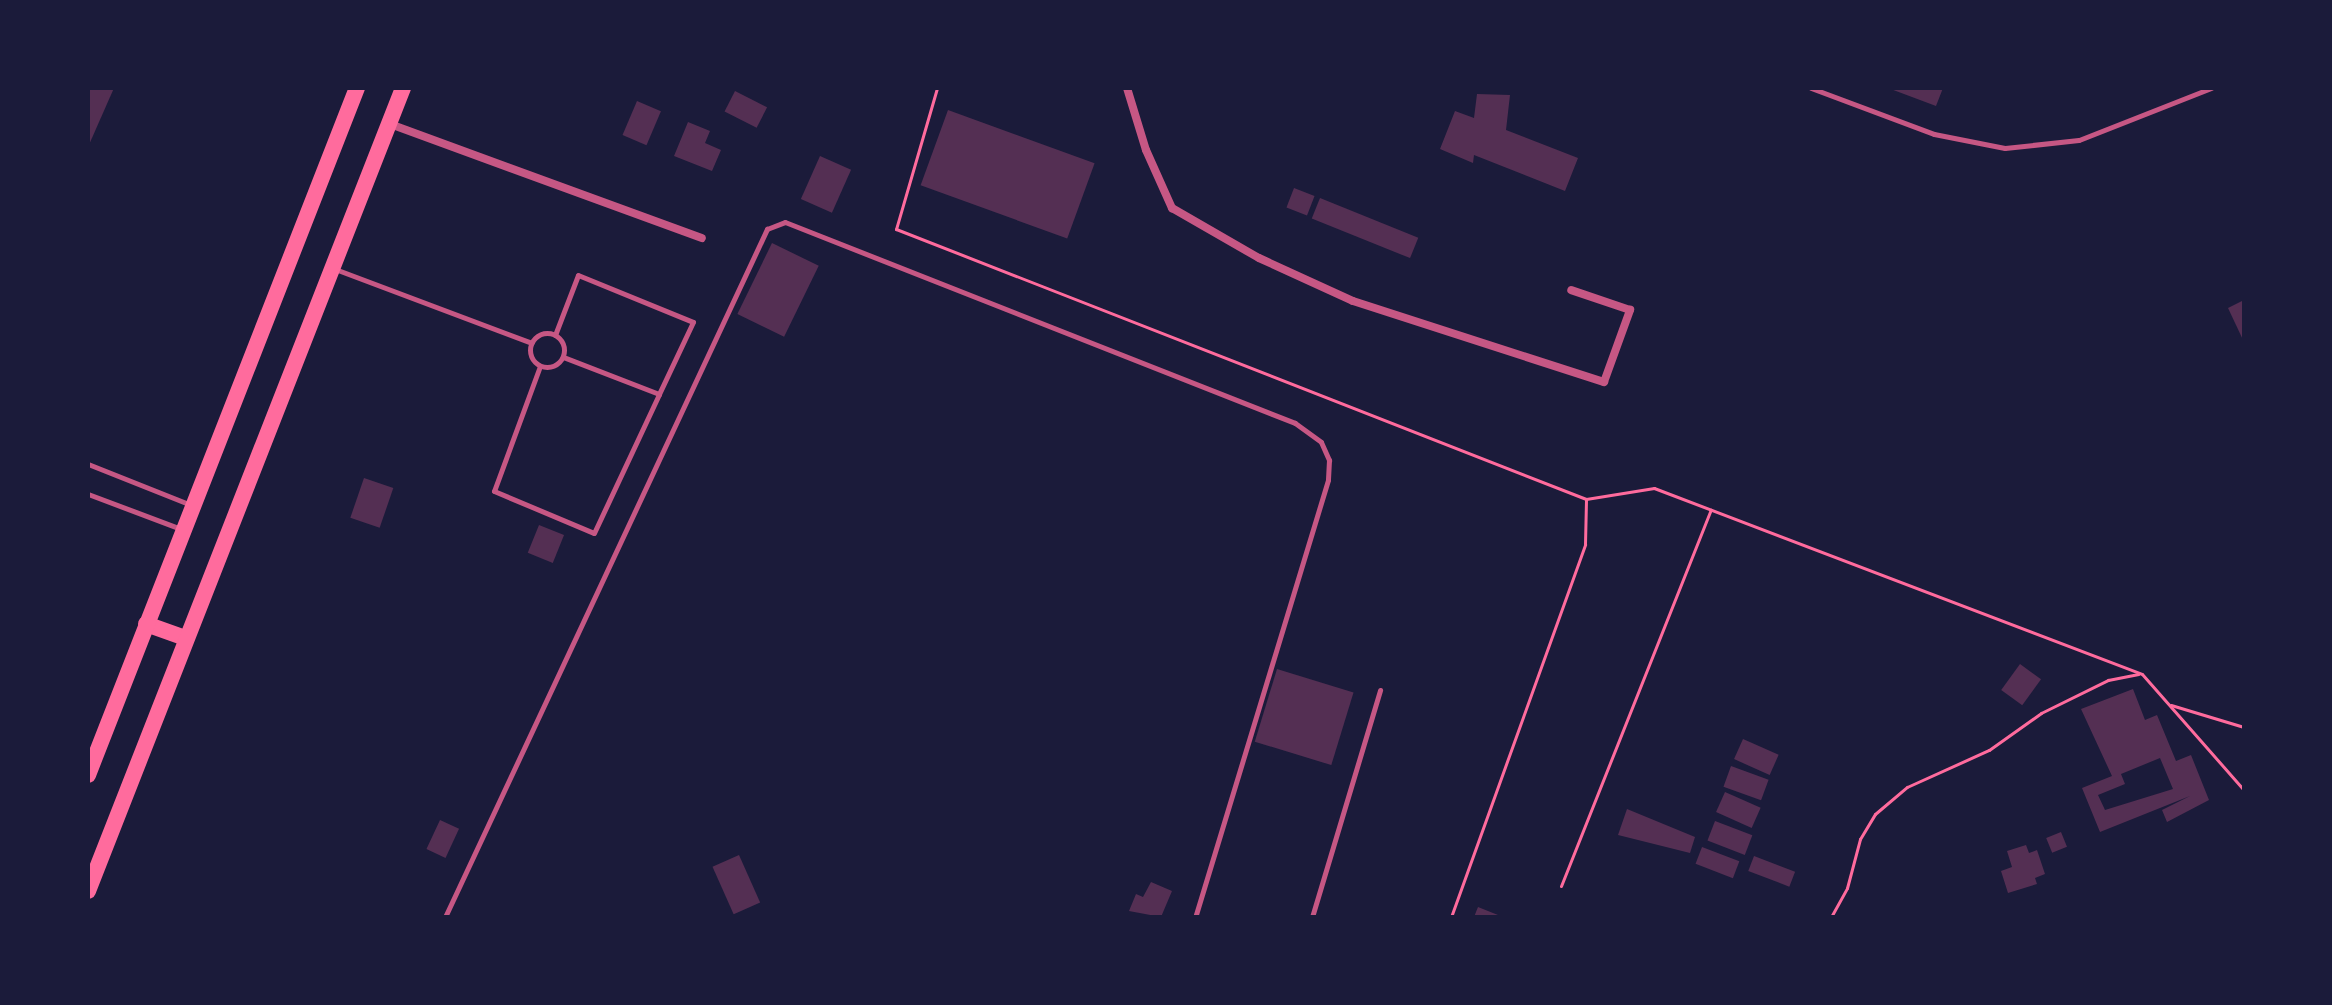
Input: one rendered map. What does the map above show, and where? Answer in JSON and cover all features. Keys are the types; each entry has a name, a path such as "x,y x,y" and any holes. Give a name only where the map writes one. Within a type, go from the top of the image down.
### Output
{"highway":[{"path":"88,775 357,88"},
{"path":"88,891 403,88"},
{"path":"146,624 185,638"}],"street":[{"path":"1127,88 1146,150 1172,208 1272,264 1353,301 1604,382 1630,310 1571,290"},
{"path":"389,124 702,238"}],"lane":[{"path":"1811,88 1957,140 2029,148 2102,133 2211,88"},
{"path":"445,917 767,229 785,222 1303,426 1321,442 1329,460 1328,480 1195,917"},
{"path":"333,269 532,343"},
{"path":"540,366 494,491 594,533 693,322 578,275 555,335"},
{"path":"545,334 555,335 564,347 563,357 551,367 540,366 531,356 532,343 545,334"},
{"path":"563,357 659,394"},
{"path":"88,464 195,506"},
{"path":"88,494 186,531"},
{"path":"1312,917 1380,690"}],"path":[{"path":"937,88 896,229 1586,499 1654,488 2142,674 2244,790"},
{"path":"1451,917 1585,544 1586,499"},
{"path":"1561,886 1711,510"},
{"path":"1831,917 1847,888 1860,839 1875,814 1907,787 1989,750 2041,713 2108,680 2142,674"},
{"path":"2169,705 2244,727"}],"building":[{"path":"88,88 114,88 88,147"},
{"path":"1888,88 1943,88 1936,106"},
{"path":"735,91 767,107 757,128 725,111"},
{"path":"1477,94 1510,95 1506,130 1578,158 1565,191 1474,155 1473,163 1440,149 1455,111 1474,118"},
{"path":"637,101 661,111 646,145 623,135"},
{"path":"948,110 1095,163 1067,239 921,185"},
{"path":"688,122 710,131 705,143 721,150 712,171 674,156"},
{"path":"820,156 851,170 832,213 801,199"},
{"path":"1294,188 1315,196 1307,215 1286,208"},
{"path":"1320,198 1418,238 1410,258 1312,218"},
{"path":"772,243 819,266 784,337 737,314"},
{"path":"2244,300 2244,342 2228,308"},
{"path":"364,478 393,488 380,528 350,518"},
{"path":"539,525 564,535 553,563 528,553"},
{"path":"2020,664 2041,679 2022,705 2001,690"},
{"path":"1277,669 1354,692 1331,765 1255,742"},
{"path":"2133,689 2145,720 2157,715 2176,761 2191,755 2209,800 2167,822 2162,810 2190,796 2100,832 2082,788 2112,776 2081,709","holes":["2160,758 2173,789 2105,810 2098,795 2125,784 2121,774"]},
{"path":"1743,739 1779,755 1770,775 1734,759"},
{"path":"1731,766 1769,780 1761,800 1723,787"},
{"path":"1725,792 1761,808 1752,828 1716,812"},
{"path":"1627,809 1695,837 1690,853 1618,835"},
{"path":"440,820 459,829 446,858 426,849"},
{"path":"1715,821 1752,835 1745,855 1707,841"},
{"path":"2061,832 2067,847 2052,853 2046,838"},
{"path":"2026,845 2029,853 2037,850 2045,874 2035,878 2037,884 2008,893 2001,871 2012,867 2007,851"},
{"path":"1702,847 1739,861 1733,878 1696,864"},
{"path":"739,855 760,903 734,914 713,867"},
{"path":"1754,856 1795,872 1789,887 1748,871"},
{"path":"1151,882 1172,891 1161,917 1129,911 1136,894 1143,897"},
{"path":"1478,907 1503,917 1474,917"}]}
